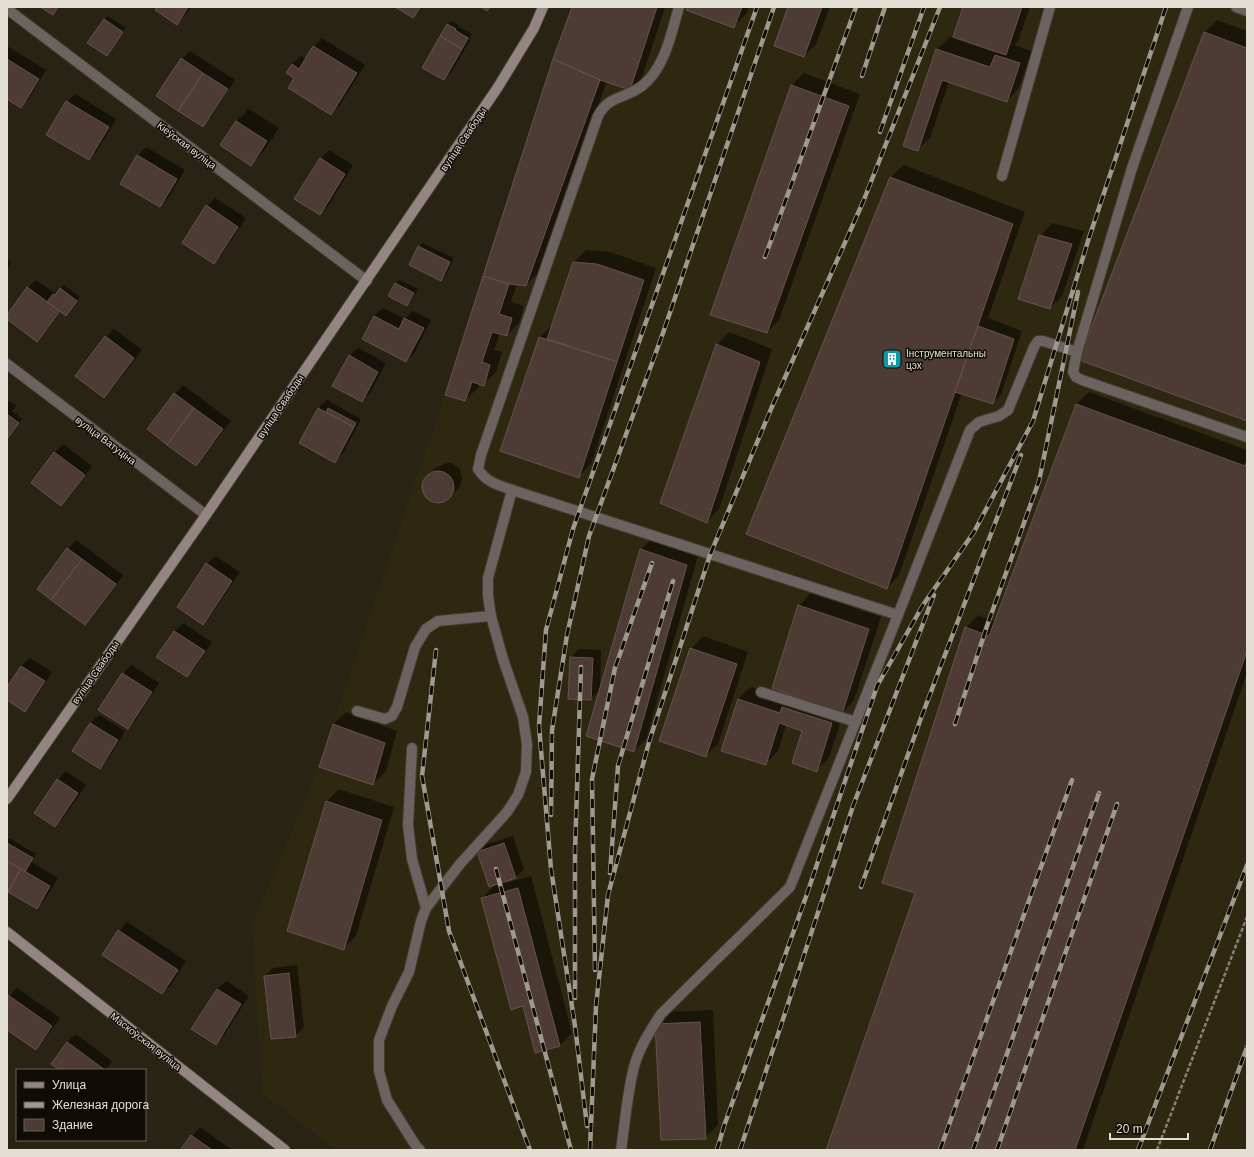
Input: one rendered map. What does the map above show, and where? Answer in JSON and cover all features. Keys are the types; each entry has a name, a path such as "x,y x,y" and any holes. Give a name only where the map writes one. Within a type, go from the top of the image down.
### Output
{"street":[{"name":"вуліца Свабоды","path":"7,799 206,515 498,87 534,28 542,7"},
{"path":"679,7 665,51 656,69 642,86 602,107 598,116 481,455 478,469 483,477 493,483 512,490 898,615"},
{"path":"1002,176 1050,7"},
{"path":"1188,7 1132,168 1077,352 1073,372 1076,377 1082,380 1247,437"},
{"path":"1236,7 1247,11"},
{"name":"Кіеўская вуліца","path":"7,9 366,280"},
{"path":"621,1150 634,1066 649,1032 661,1014 790,887 970,430 979,422 999,416 1008,410 1034,347 1038,341 1043,341 1077,352"},
{"name":"вуліца Ватуціна","path":"7,364 206,515"},
{"path":"420,1150 387,1100 379,1071 379,1040 392,1006 409,972 421,921 426,908 460,864 507,812 518,796 526,772 527,744 523,717 503,659 491,616 488,596 488,578 512,490"},
{"path":"357,711 385,719 392,716 397,707 416,647 426,630 438,621 491,616"},
{"path":"761,692 856,722"},
{"path":"412,748 408,825 412,859 426,908"},
{"name":"Маскоўская вуліца","path":"7,932 285,1150"}],"path":[{"path":"1158,1150 1247,918"}],"shaded area":[{"path":"572,7 1247,7 1247,1150 335,1150 262,1093 252,925 319,767 445,395 553,59"}],"building":[{"path":"40,7 58,7 53,15"},
{"path":"157,7 188,7 177,25 155,10"},
{"path":"395,7 421,7 413,18"},
{"path":"481,7 490,7 487,11"},
{"path":"572,7 657,7 630,90 600,80 553,59"},
{"path":"688,7 742,7 734,28 686,10"},
{"path":"788,7 822,7 804,57 774,46"},
{"path":"963,7 1022,7 1006,55 953,37"},
{"path":"104,19 123,32 107,56 87,43"},
{"path":"447,24 468,38 462,49 440,36"},
{"path":"1204,32 1247,48 1247,421 1079,360"},
{"path":"440,36 462,49 444,80 422,68"},
{"path":"313,46 357,73 331,115 288,88 294,78 286,73 292,64 299,69"},
{"path":"936,49 990,67 995,55 1020,63 1007,102 942,80 918,151 903,146"},
{"path":"181,58 203,73 178,111 156,96"},
{"path":"7,59 39,79 21,108 7,99"},
{"path":"553,59 600,80 526,286 509,284 483,276"},
{"path":"203,73 228,89 203,127 178,111"},
{"path":"791,85 849,106 767,333 710,315"},
{"path":"66,101 109,127 89,160 46,135"},
{"path":"236,121 267,141 251,166 220,145"},
{"path":"137,155 177,179 160,207 120,184"},
{"path":"320,158 345,174 320,215 294,199"},
{"name":"Інструментальны цэх","path":"890,177 1013,224 887,589 746,534"},
{"path":"206,205 238,227 214,264 182,243"},
{"path":"1039,235 1072,244 1050,309 1018,299"},
{"path":"418,246 450,262 441,281 409,265"},
{"path":"573,262 597,264 644,280 617,362 547,339"},
{"path":"483,276 509,284 499,314 512,318 507,336 492,332 482,362 490,365 484,386 472,382 465,401 445,395"},
{"path":"395,283 414,293 407,306 388,296"},
{"path":"27,287 60,311 37,342 7,319 7,315"},
{"path":"60,288 77,301 66,316 47,302"},
{"path":"374,316 399,329 404,318 424,328 406,362 362,339"},
{"path":"978,326 1014,339 993,404 955,392"},
{"path":"105,336 134,358 104,398 75,376"},
{"path":"539,337 617,362 579,478 500,451"},
{"path":"716,344 760,362 707,523 660,503"},
{"path":"349,355 378,372 362,402 332,386"},
{"path":"174,393 194,408 167,445 147,429"},
{"path":"1076,404 1245,466 1247,461 1247,651 1075,1150 826,1150 915,893 882,883 965,627 989,636"},
{"path":"194,408 223,429 196,466 167,445"},
{"path":"318,408 354,427 335,463 299,443"},
{"path":"328,408 356,423 354,427 326,412"},
{"path":"8,415 19,423 7,439 7,416"},
{"path":"54,452 85,475 61,506 31,483"},
{"path":"435,471 441,471 451,478 454,487 453,493 447,500 441,503 435,503 425,496 422,490 422,484 429,474"},
{"path":"67,548 82,559 51,600 37,589"},
{"path":"640,549 687,565 634,752 586,736"},
{"path":"82,559 116,584 85,625 51,600"},
{"path":"206,563 232,581 203,625 177,607"},
{"path":"798,605 869,629 842,714 772,688"},
{"path":"174,631 205,651 187,677 156,657"},
{"path":"690,648 737,664 706,757 659,741"},
{"path":"570,657 593,658 591,700 568,699"},
{"path":"21,666 45,681 25,712 7,700 7,687"},
{"path":"122,673 152,692 128,729 98,710"},
{"path":"738,699 780,713 782,707 832,723 817,772 792,763 802,731 779,723 766,765 721,751"},
{"path":"90,723 118,740 100,769 72,751"},
{"path":"333,724 385,743 373,785 319,767"},
{"path":"57,779 78,793 55,827 34,813"},
{"path":"326,801 382,820 344,950 287,931"},
{"path":"7,843 33,858 25,872 7,861"},
{"path":"504,843 516,878 489,887 477,852"},
{"path":"7,861 21,869 8,892 7,891"},
{"path":"21,869 50,886 37,909 8,892"},
{"path":"518,888 560,1046 535,1053 523,1006 511,1010 481,898"},
{"path":"118,930 178,970 162,994 102,955"},
{"path":"289,973 296,1037 271,1039 264,976"},
{"path":"217,989 241,1004 216,1045 191,1029"},
{"path":"8,995 52,1026 36,1050 7,1030"},
{"path":"700,1022 706,1139 661,1140 655,1024"},
{"path":"67,1042 104,1069 58,1069 51,1064"},
{"path":"191,1135 212,1150 180,1150"}],"railway":[{"path":"587,1126 575,1026 551,869 539,726 546,630 573,529 757,7"},
{"path":"551,815 552,730 567,635 589,536 663,333 774,7"},
{"path":"765,257 856,7"},
{"path":"862,76 885,7"},
{"path":"880,132 924,7"},
{"path":"590,1150 596,1006 608,895 649,742 710,555 771,409 863,202 940,7"},
{"path":"717,1150 724,1126 807,894 877,686 923,605 974,532 1033,421 1088,241 1166,7"},
{"path":"955,724 987,626 1039,481 1078,292"},
{"path":"861,887 921,718 1021,455"},
{"path":"595,970 592,779 615,668 652,563"},
{"path":"610,873 618,766 673,581"},
{"path":"740,1150 853,806 934,595"},
{"path":"436,650 422,776 449,931 530,1150"},
{"path":"575,998 575,851 581,667"},
{"path":"940,1150 1072,780"},
{"path":"973,1150 1099,793"},
{"path":"997,1150 1117,804"},
{"path":"1138,1150 1247,865"},
{"path":"496,869 571,1150"},
{"path":"1210,1150 1247,1047"}],"place":[{"name":"Інструментальны цэх","path":"892,359"}]}
